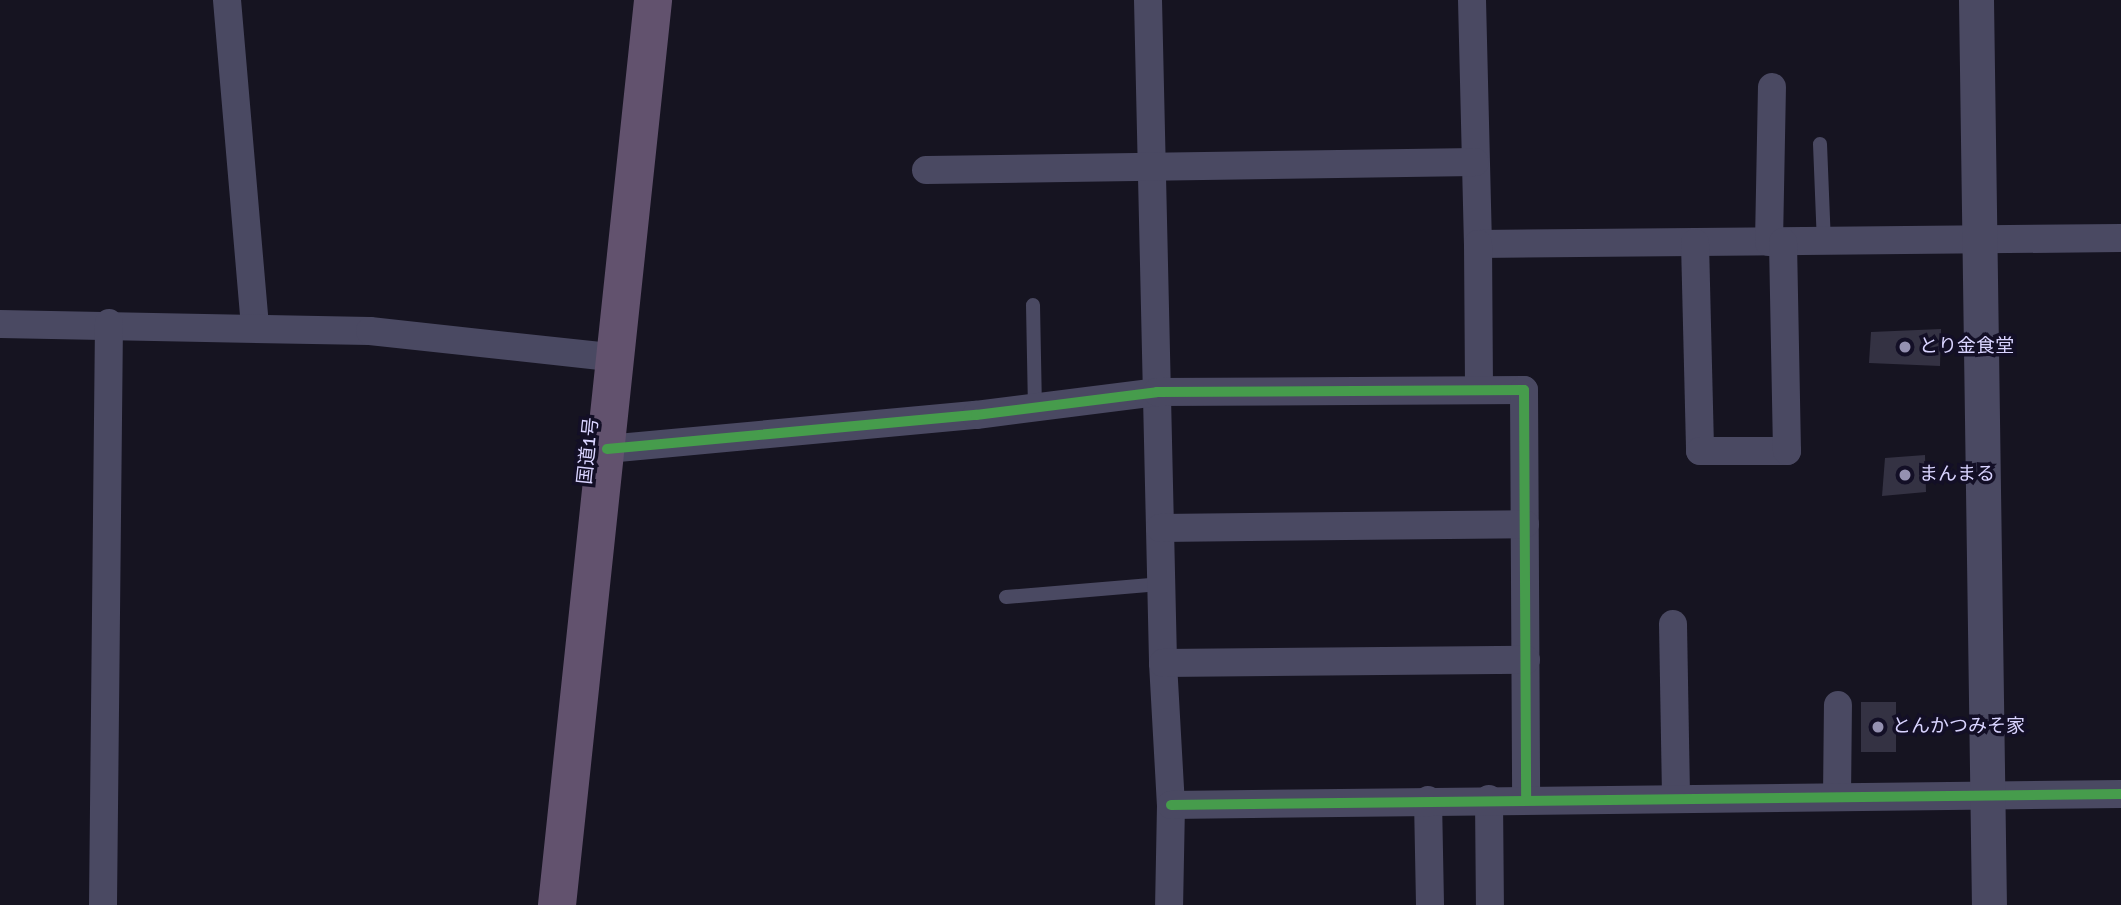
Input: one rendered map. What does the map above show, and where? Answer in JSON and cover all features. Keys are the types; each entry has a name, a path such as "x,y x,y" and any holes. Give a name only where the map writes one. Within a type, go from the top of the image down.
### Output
{"highway":[{"name":"国道1号","path":"557,905 653,0"}],"street":[{"path":"227,0 255,327"},
{"path":"1148,0 1163,663 1171,805 1169,905"},
{"path":"1472,0 1479,390"},
{"path":"1976,0 1983,240 1989,905"},
{"path":"1695,243 1700,451 1787,451 1776,242 1772,87"},
{"path":"926,170 1475,162"},
{"path":"1478,244 2121,238"},
{"path":"103,905 109,323"},
{"path":"0,324 109,323 370,331 617,358"},
{"path":"607,449 1035,408 1157,392 1524,390 1526,799"},
{"path":"1160,528 1525,524"},
{"path":"1673,624 1676,799"},
{"path":"1163,663 1526,660"},
{"path":"1838,705 1838,797"},
{"path":"1171,805 1489,799 2121,794"},
{"path":"1489,799 1490,905"},
{"path":"1428,800 1430,905"}],"lane":[{"path":"1820,144 1824,242"},
{"path":"1033,305 1035,408"},
{"path":"1006,597 1162,584"}],"building":[{"name":"とり金食堂","path":"1941,329 1940,366 1869,363 1871,332"},
{"name":"まんまる","path":"1925,455 1926,492 1882,496 1885,458"},
{"name":"とんかつみそ家","path":"1861,702 1896,702 1896,752 1861,752"}],"cycle path":[{"path":"607,449 976,415 1157,392 1524,390 1526,799"},
{"path":"1171,805 2121,794"}],"place":[{"name":"とり金食堂","path":"1905,347"},
{"name":"まんまる","path":"1905,475"},
{"name":"とんかつみそ家","path":"1878,727"}]}
